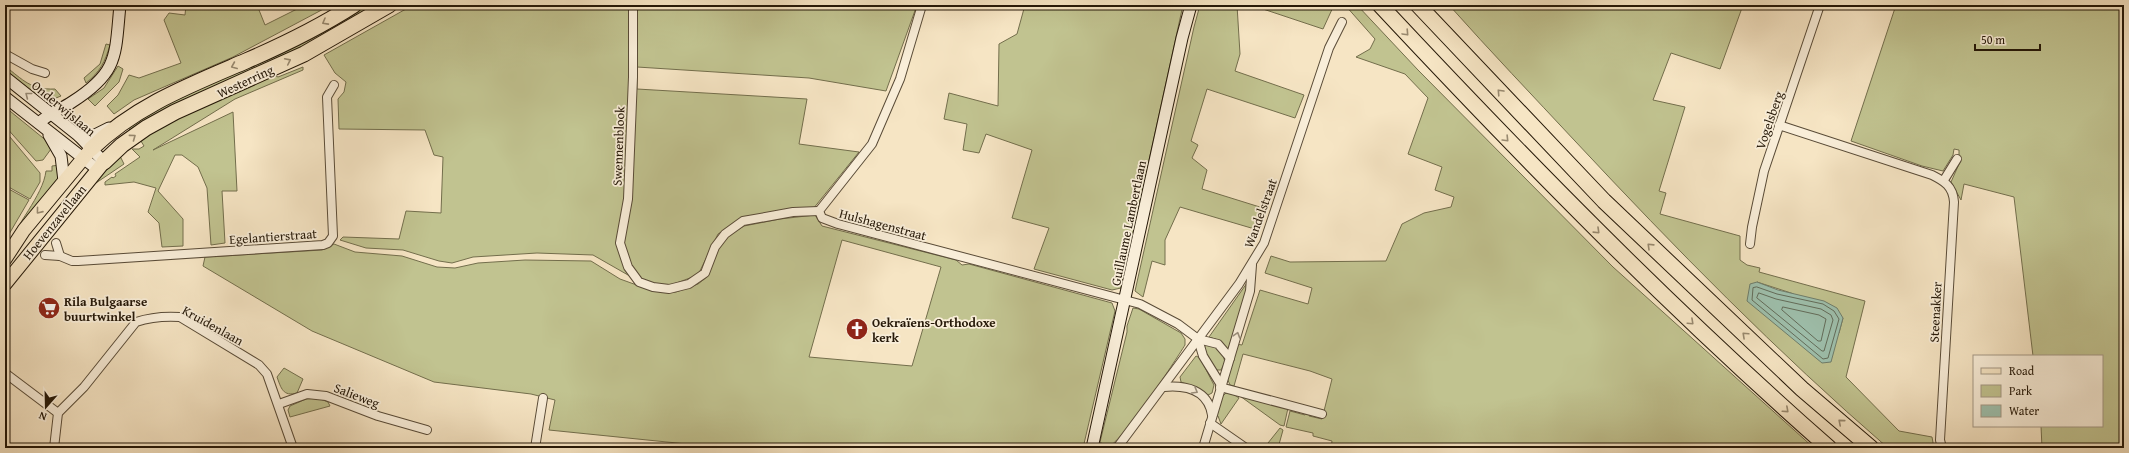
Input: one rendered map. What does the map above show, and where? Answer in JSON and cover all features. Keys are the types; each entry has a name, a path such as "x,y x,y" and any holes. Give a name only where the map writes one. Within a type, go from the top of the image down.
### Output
{"highway":[{"name":"Westerring","path":"87,153 117,126 152,103 295,38 354,5"},
{"name":"Westerring","path":"100,166 122,145 146,128 175,112 304,54 389,5"},
{"path":"1380,5 1479,111 1587,222 1667,300 1829,448"},
{"path":"1418,5 1599,195 1674,269 1802,388 1871,448"},
{"path":"1432,5 1455,31 1462,52"}],"main road":[{"name":"Hoevenzavellaan","path":"5,260 24,230 87,153"},
{"name":"Hoevenzavellaan","path":"5,284 100,166"}],"street":[{"path":"64,181 61,156 42,126 50,112 69,104 98,84 110,67 115,50 120,5"},
{"name":"Swennenblook","path":"633,5 633,77 628,199 620,243 628,267 639,282 653,287 669,289 688,284 705,273 715,247 724,234 743,221 793,212 819,211"},
{"name":"Hulshagenstraat","path":"922,5 900,79 872,144 819,211 822,218 838,224 1126,299 1140,304 1178,324 1198,339"},
{"name":"Guillaume Lambertlaan","path":"1092,448 1126,299 1180,46 1191,5"},
{"name":"Vogelsberg","path":"1750,244 1758,196 1779,125 1820,5"},
{"name":"Wandelstraat","path":"1117,448 1164,387 1252,264 1264,243 1329,48 1342,22"},
{"name":"Onderwijslaan","path":"5,54 32,70 45,73"},
{"name":"Onderwijslaan","path":"5,77 75,132 87,153"},
{"name":"Egelantierstraat","path":"45,255 60,256 72,261 78,261 323,245 328,243 333,236 327,97 334,85"},
{"name":"Onderwijslaan","path":"5,97 42,126 87,153 100,166"},
{"path":"69,104 67,121 75,132 92,136 105,129 117,126"},
{"path":"1779,125 1932,174 1944,180 1957,159"},
{"name":"Steenakker","path":"1942,448 1940,440 1954,202 1951,189 1944,180"},
{"path":"56,243 60,256"},
{"path":"1203,448 1250,291 1252,264"},
{"name":"Kruidenlaan","path":"58,414 84,387 136,322 147,318 168,316 180,317 259,365 267,374 279,404 293,448"},
{"path":"1198,339 1218,344 1230,358"},
{"path":"1198,339 1203,356 1221,386 1322,414"},
{"path":"5,373 58,414 54,448"},
{"path":"1164,387 1184,386 1198,392 1208,401 1211,420 1246,448"},
{"name":"Salieweg","path":"279,404 307,394 326,396 378,416 427,430"},
{"path":"535,448 543,398"}],"green space":[{"path":"186,5 257,5 265,25 305,5 331,5 233,57 134,100 114,114 107,106 118,95 129,75 139,78 181,63 164,20 169,13 185,15"},
{"path":"364,5 378,5 302,48 130,130 127,126 140,115"},
{"path":"413,5 917,5 886,91 809,78 637,67 637,89 807,99 799,144 859,152 813,209 735,223 718,234 698,275 671,285 653,284 628,275 593,255 537,253 473,257 452,263 439,261 403,250 366,248 340,240 343,237 399,239 406,211 441,213 443,157 434,155 425,130 339,129 338,99 344,92 346,82 335,73 324,55"},
{"path":"1025,5 1183,5 1121,288 1112,290 1034,269 1049,228 1012,218 1032,150 986,134 979,153 963,150 967,124 944,119 949,93 998,106 999,44 1017,34"},
{"path":"1200,5 1237,5 1240,54 1235,71 1304,95 1295,118 1207,89 1191,141 1198,145 1192,158 1207,170 1202,189 1263,208 1258,230 1180,207 1165,240 1165,265 1152,261 1143,297 1135,291"},
{"path":"1251,5 1334,5 1323,29"},
{"path":"1345,5 1357,5 1418,70 1613,267 1814,448 1331,448 1332,441 1313,436 1313,433 1286,427 1290,411 1305,415 1306,413 1310,414 1309,416 1322,419 1332,379 1310,371 1243,354 1234,386 1230,385 1227,378 1236,344 1242,345 1260,290 1308,304 1312,288 1265,273 1271,256 1290,262 1386,261 1402,224 1424,213 1451,207 1454,197 1435,190 1442,167 1408,154 1428,98 1405,74 1356,57 1370,49 1375,39"},
{"path":"1449,5 1743,5 1720,69 1671,53 1653,100 1685,107 1659,191 1666,193 1660,214 1740,236 1740,260 1747,265 1760,268 1759,272 1865,301 1846,377 1899,431 1932,437 1934,448 1888,448 1806,375 1689,260","holes":["1757,282 1791,293 1843,318 1839,333"]},
{"path":"1896,5 2124,5 2124,448 2042,448 2041,427 2103,427 2103,355 2033,355 2014,197 1964,184 1961,200 1951,182 1959,164 1959,150 1954,149 1953,155 1943,171 1922,166 1851,141"},
{"path":"106,44 110,45 104,62 95,75 86,83 84,78 100,64"},
{"path":"5,66 22,80 33,86 55,89 61,96 51,100 37,95 5,70"},
{"path":"118,66 123,69 119,82 95,106 88,99 104,88"},
{"path":"303,67 303,70 235,99 153,150 233,112 237,191 222,191 225,243 211,245 207,188 198,167 182,155 175,155 158,191 183,219 183,246 162,247 159,223 148,212 156,188 134,182 105,185 105,182 116,176 115,174 140,157 132,149 139,149 144,146 139,138 155,128 254,83 276,76 278,77"},
{"path":"5,107 48,142 47,143 51,149 43,160 36,161 5,126"},
{"path":"5,131 40,173 40,182 30,199 5,185"},
{"path":"120,156 124,164 93,185 100,174"},
{"path":"60,165 60,173 57,181 6,251 10,241 40,190 46,171 52,171 52,166"},
{"path":"5,187 29,200 5,241"},
{"path":"815,215 822,226 956,260 962,265 969,264 1112,303 1115,311 1083,448 726,448 549,430 555,400 531,394 434,382 312,331 203,266 205,257 322,250 334,244 355,252 402,256 437,267 455,268 478,263 525,260 591,261 620,279 660,292 676,292 698,284 707,277 717,250 726,237 744,226 780,219","holes":["842,240 941,267 912,366 809,357"]},
{"path":"1247,283 1249,283 1228,350 1218,340 1209,337"},
{"path":"1133,308 1139,309 1181,333 1185,339 1185,345 1135,419 1114,443 1107,447 1100,442 1127,332 1127,326"},
{"path":"1205,344 1212,344 1222,352 1225,362 1221,370 1216,370 1204,354"},
{"path":"1196,356 1200,358 1214,385 1212,393 1208,395 1199,389 1181,382 1180,377"},
{"path":"284,368 303,379 297,393 289,394 281,388 277,377"},
{"path":"1226,393 1233,394 1239,398 1221,424 1218,416 1215,416 1221,398"},
{"path":"1240,396 1288,408 1284,426 1280,425"},
{"path":"318,398 328,402 330,406 290,417 288,410 290,406 306,399"},
{"path":"1280,428 1283,430 1278,448 1264,448"}],"water":[{"path":"1757,282 1778,290 1824,301 1837,308 1843,318 1831,362 1822,363 1747,301 1750,284"}],"place":[{"name":"Rila Bulgaarse buurtwinkel","path":"49,308"},
{"name":"Oekraïens-Orthodoxe kerk","path":"857,329"}]}
